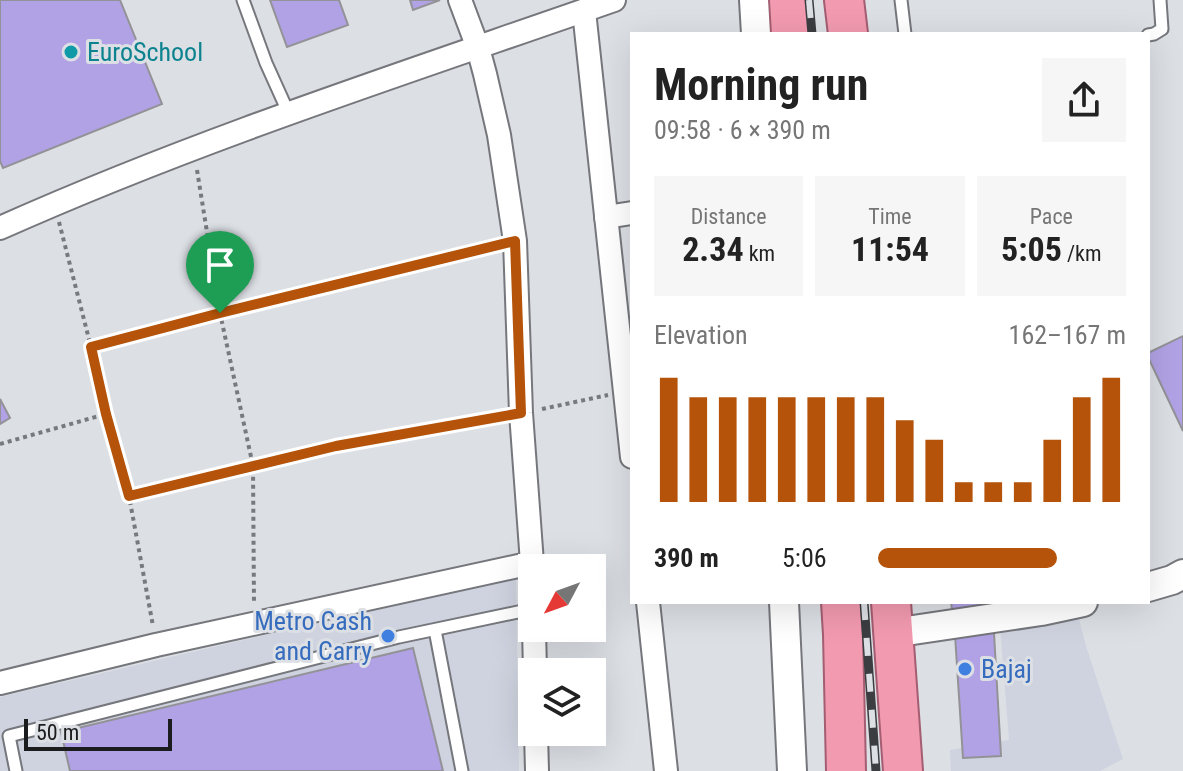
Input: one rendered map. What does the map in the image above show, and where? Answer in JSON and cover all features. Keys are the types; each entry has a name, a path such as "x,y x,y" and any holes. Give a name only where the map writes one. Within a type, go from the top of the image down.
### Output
{"highway":[{"path":"789,0 791,32"},
{"path":"844,0 848,32"},
{"path":"841,604 846,771"},
{"path":"892,617 903,771"}],"street":[{"path":"460,0 478,48 499,135 515,241 521,413 531,554"},
{"path":"0,228 193,148 614,0"},
{"path":"754,0 756,32"},
{"path":"584,11 630,438"},
{"path":"606,217 630,213"},
{"path":"0,683 156,645 518,568"},
{"path":"1150,586 1183,574"},
{"path":"648,604 666,771"},
{"path":"784,604 792,771"},
{"path":"892,617 1041,611 1074,604"},
{"path":"536,746 537,771"}],"lane":[{"path":"243,0 289,114"},
{"path":"901,0 905,32"},
{"path":"1150,35 1162,29 1160,0"},
{"path":"16,771 5,737 399,637 518,612"},
{"path":"435,630 462,771"}],"path":[{"path":"193,148 220,313 253,466 254,624"},
{"path":"55,204 129,496 156,645"},
{"path":"91,347 515,241"},
{"path":"129,496 336,446 625,391"},
{"path":"0,444 106,414"}],"shaded area":[{"name":"Metro Cash and Carry","path":"516,576 519,771 0,771 0,697"},
{"path":"1077,612 1123,759 1100,771 951,771 950,750 1009,740 1000,626"}],"building":[{"name":"EuroSchool","path":"0,0 120,0 162,104 3,168 0,161"},
{"path":"270,0 339,0 348,25 287,47"},
{"path":"410,0 440,0 413,10"},
{"path":"1183,336 1183,431 1150,361 1150,352"},
{"path":"0,399 10,418 0,424"},
{"path":"951,604 991,604 992,613 953,617"},
{"path":"994,633 1001,756 963,758 955,635"},
{"path":"413,648 443,771 70,771 61,732"}],"railway":[{"path":"809,0 812,32"},
{"path":"864,604 876,771"}],"place":[{"name":"EuroSchool","path":"71,52"},
{"name":"Metro Cash and Carry","path":"388,636"},
{"name":"Bajaj","path":"965,669"}],"route":[{"path":"515,241 521,413 336,446 129,496 91,347 220,313 515,241"}]}
